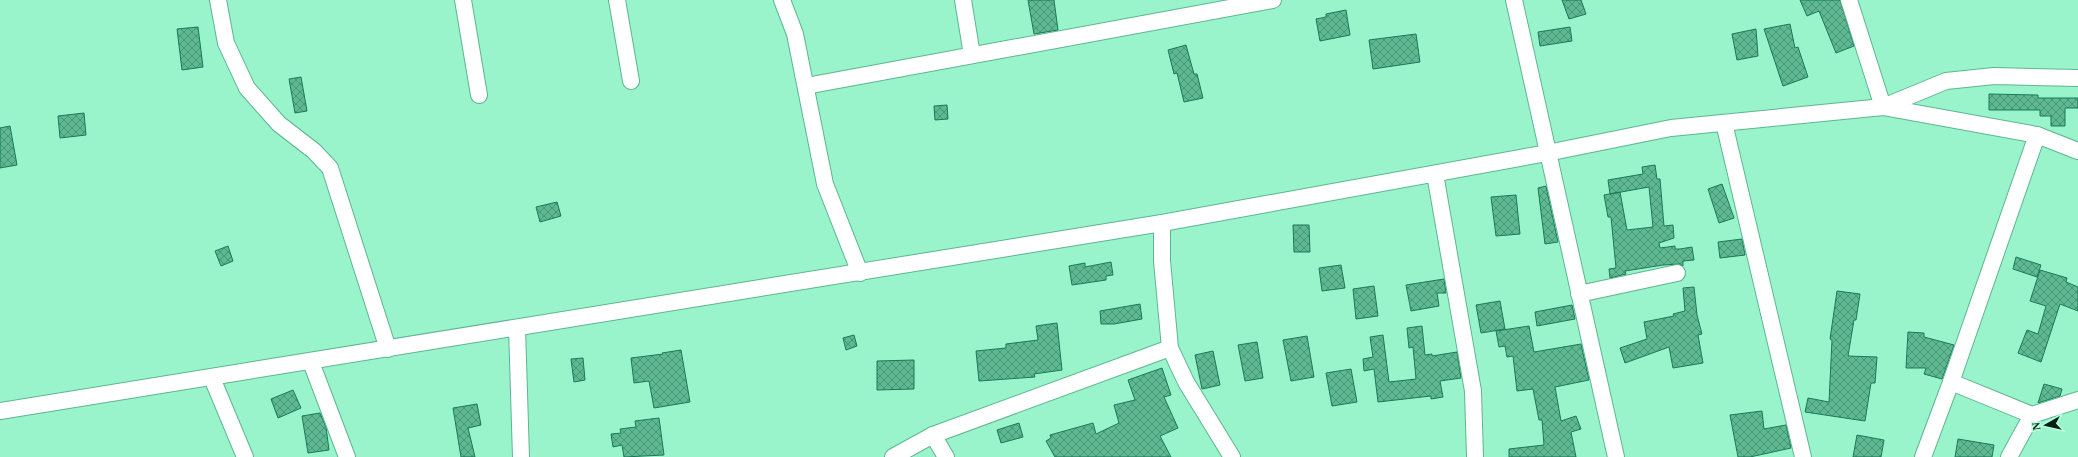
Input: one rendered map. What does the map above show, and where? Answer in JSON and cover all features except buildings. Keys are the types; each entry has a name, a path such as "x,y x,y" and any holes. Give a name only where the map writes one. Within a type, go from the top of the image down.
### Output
{"street":[{"path":"218,0 226,43 246,88 279,124 314,151 330,168 388,350"},
{"path":"463,0 479,95"},
{"path":"617,0 631,81"},
{"path":"782,0 795,34 825,184 860,273"},
{"path":"963,0 972,55"},
{"path":"806,86 1273,0"},
{"path":"1514,0 1546,153 1616,457"},
{"path":"1849,0 1882,108"},
{"path":"1882,108 1946,81 1994,76 2078,78"},
{"path":"0,411 388,350 1162,224 1435,174 1671,128 1882,108 2037,135 2078,151"},
{"path":"1724,123 1803,457"},
{"path":"1922,457 1951,382 2037,135"},
{"path":"1435,174 1473,390 1475,457"},
{"path":"1162,224 1162,261 1170,348 1186,382 1232,457"},
{"path":"1579,294 1677,274"},
{"path":"517,328 521,457"},
{"path":"893,457 933,436 1170,348"},
{"path":"311,362 347,457"},
{"path":"212,378 245,457"},
{"path":"1951,382 2032,415 2078,400"},
{"path":"2009,457 2032,415"},
{"path":"933,436 946,457"}]}
